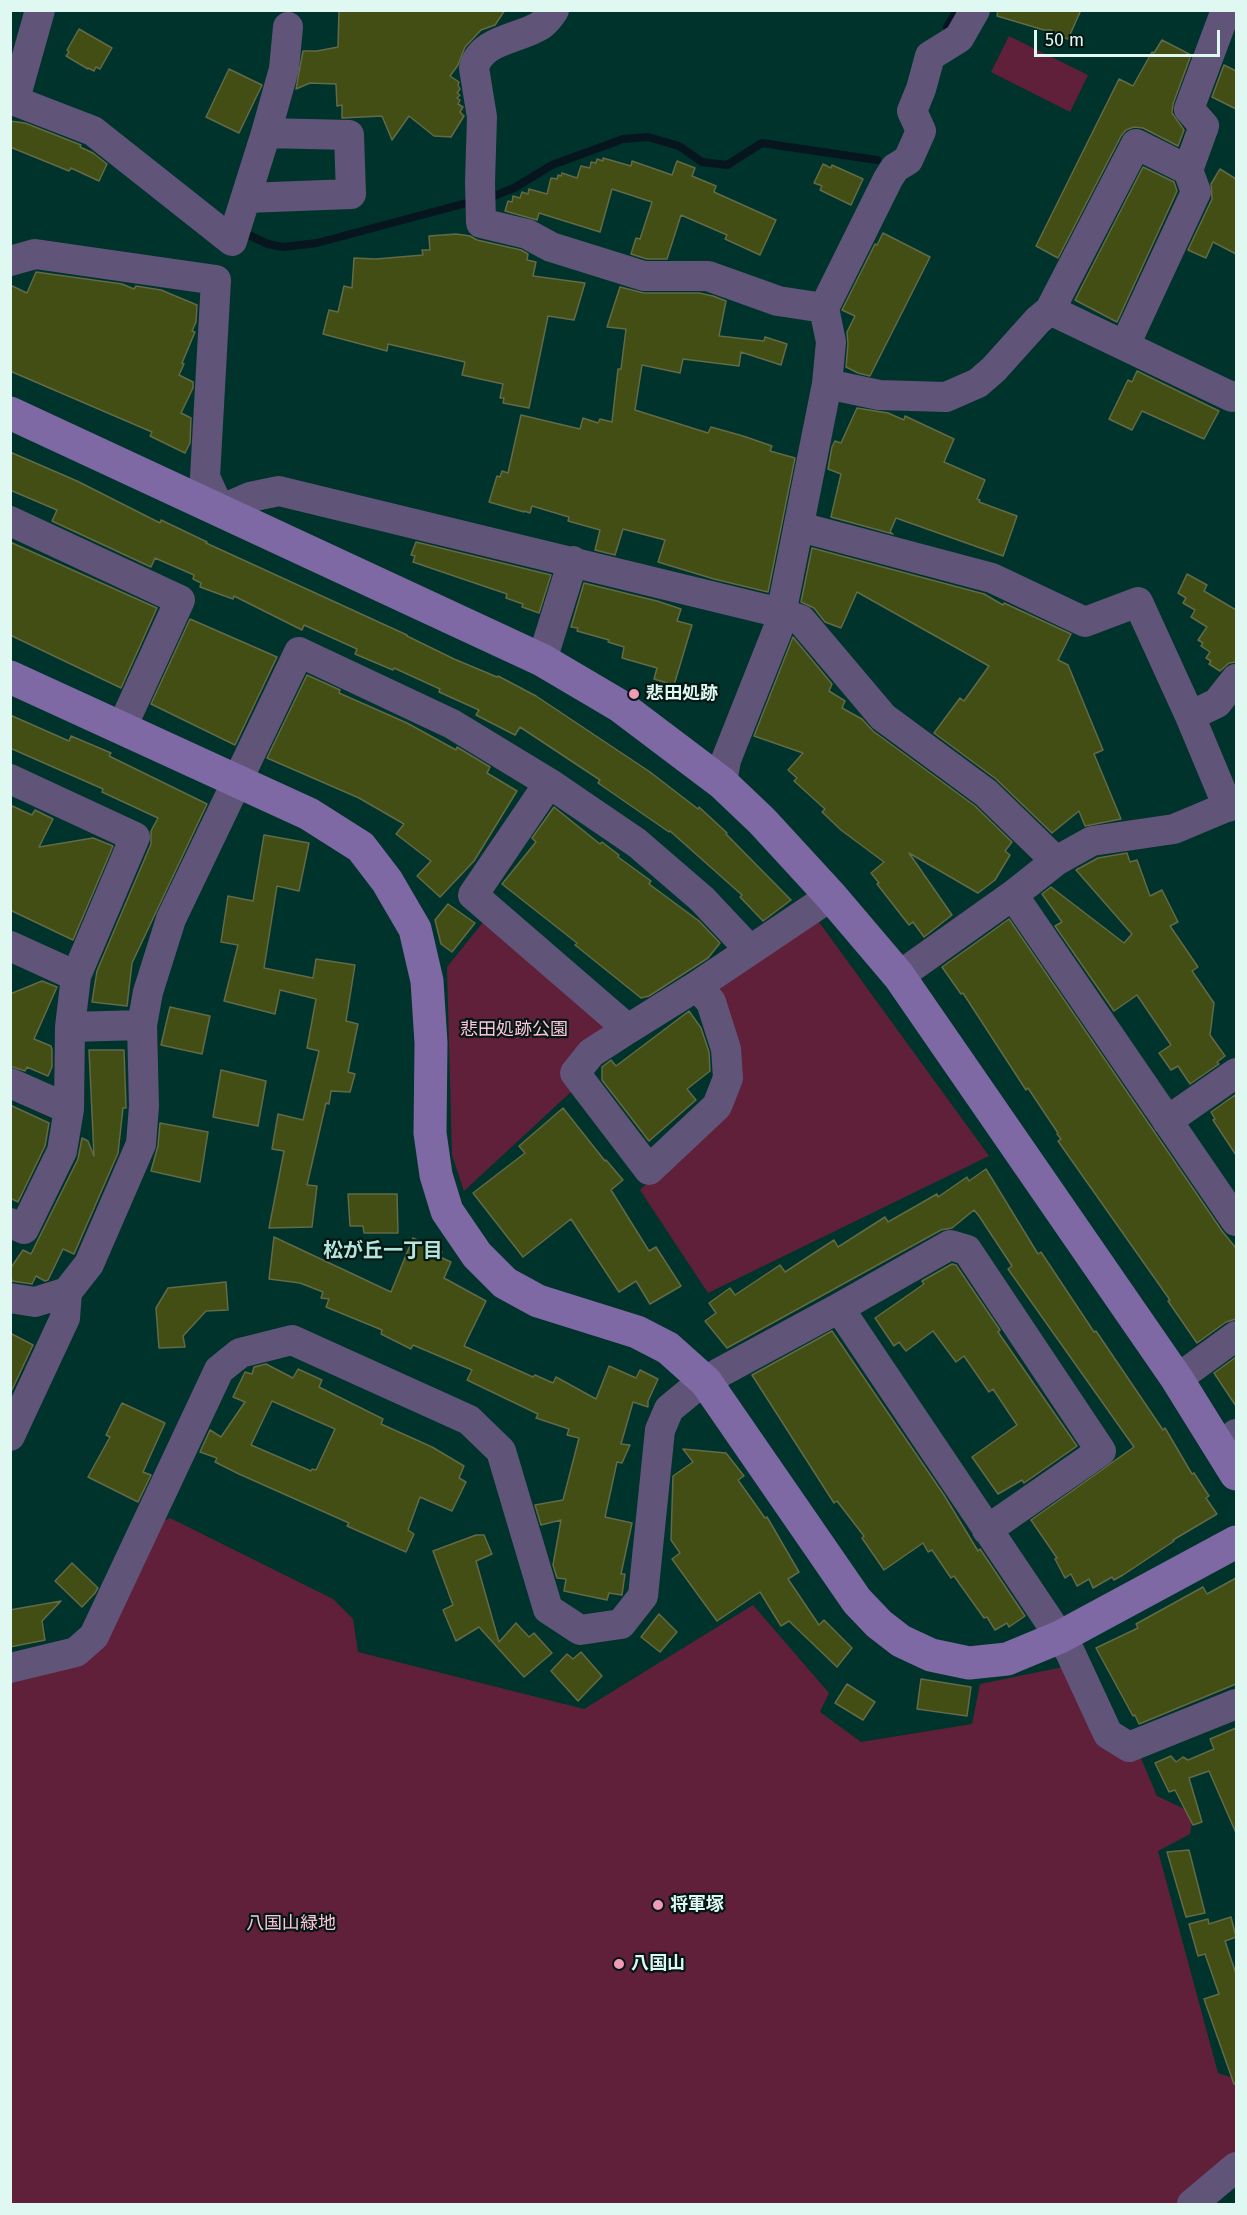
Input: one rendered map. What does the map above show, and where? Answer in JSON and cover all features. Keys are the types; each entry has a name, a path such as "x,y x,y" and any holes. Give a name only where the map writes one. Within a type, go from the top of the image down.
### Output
{"street":[{"path":"40,10 13,99 93,131 232,241 284,69 288,27"},
{"path":"554,10 541,25 487,48 476,61 474,68 482,117 481,223 527,234 551,247 644,276 708,276 778,301 824,308"},
{"path":"722,783 726,760 778,629 800,527 813,446 827,384 831,342 824,308 888,179 895,168 908,160 921,131 912,111 930,56 959,38 975,10"},
{"path":"1125,345 1196,192 1188,170 1204,126 1189,109 1226,10"},
{"path":"246,198 351,194 349,135 266,134"},
{"path":"827,384 879,395 946,397 978,383 1050,310 1136,144 1188,170"},
{"path":"10,261 35,254 216,280 204,477 220,510"},
{"path":"1050,310 1232,397 1236,396"},
{"path":"10,413 542,660 620,706 722,783 762,821 831,896 899,976 1177,1379 1231,1451"},
{"path":"220,510 250,497 279,491 573,561 801,620 883,717 986,793 1056,861"},
{"path":"10,521 180,600 122,727"},
{"path":"800,527 992,578 1085,622 1138,602 1232,805 1174,829 1092,841 1056,861 1013,895 899,976"},
{"path":"542,660 573,561"},
{"path":"10,1436 65,1318 67,1292 89,1264 141,1144 144,1106 142,1025 148,992 171,919 299,652 452,724 549,783 637,843 702,899 750,950"},
{"path":"10,677 309,814 361,847 387,881 415,929 427,981 431,1043 430,1133 436,1175 447,1210 477,1256 505,1283 538,1301 637,1332 668,1348 706,1382 857,1601 879,1624 901,1641 931,1655 969,1663 1007,1659 1060,1637 1236,1542"},
{"path":"1190,716 1217,703 1236,680"},
{"path":"10,779 135,837 76,976 70,1027 69,1109 62,1151 24,1229 10,1223"},
{"path":"549,783 473,895 628,1029"},
{"path":"1013,895 1236,1221"},
{"path":"697,986 711,1002 726,1049 728,1078 717,1106 649,1170 575,1073 591,1053 697,986 831,896"},
{"path":"10,946 76,976"},
{"path":"70,1027 142,1025"},
{"path":"1167,1121 1236,1075"},
{"path":"10,1083 69,1109"},
{"path":"10,1668 76,1652 94,1636 219,1370 240,1353 292,1340 470,1420 501,1451 548,1609 580,1630 621,1624 643,1596 660,1430 669,1409 706,1382 950,1245 967,1251 1101,1451 987,1530"},
{"path":"10,1298 34,1302 67,1292"},
{"path":"839,1308 1070,1652 1108,1734 1129,1747 1236,1704"},
{"path":"1177,1379 1236,1336"},
{"path":"1192,2205 1236,2167"}],"green space":[{"path":"1009,36 1088,75 1070,112 991,72"},
{"name":"悲田処跡公園","path":"484,921 613,1027 573,1090 464,1191 452,1155 447,967"},
{"path":"819,922 989,1156 708,1293 640,1190 723,1111 717,988"},
{"name":"八国山緑地","path":"170,1518 333,1599 353,1619 358,1652 584,1709 753,1605 829,1693 820,1712 861,1742 972,1724 980,1684 1063,1667 1140,1756 1157,1796 1193,1813 1190,1834 1158,1851 1218,2073 1236,2079 1236,2155 1176,2204 11,2204 10,1677 88,1659 159,1523"}],"building":[{"path":"339,10 505,10 495,25 481,30 465,47 458,65 450,76 459,82 460,89 457,93 460,95 457,98 460,100 458,104 463,107 460,112 464,116 451,137 434,136 409,116 392,140 382,116 342,118 342,105 337,106 336,84 310,83 296,89 303,51 338,47"},
{"path":"998,10 1081,10 1068,39 1058,36 1051,30 997,16"},
{"path":"79,29 112,48 100,69 96,67 94,71 88,69 66,56"},
{"path":"1162,40 1191,55 1173,104 1172,113 1184,130 1178,146 1143,128 1134,127 1126,130 1058,258 1036,246 1119,79 1133,86 1152,52 1154,53"},
{"path":"1224,65 1236,71 1236,109 1212,97"},
{"path":"229,69 262,85 239,133 206,117"},
{"path":"10,121 25,123 81,145 80,147 93,153 107,164 99,181 71,168 69,171 10,147"},
{"path":"603,158 631,166 632,161 672,175 677,161 695,168 692,176 716,186 714,192 776,220 760,255 725,239 727,235 681,215 667,259 647,259 631,254 636,238 640,239 652,202 612,189 600,232 539,213 537,220 505,211 508,201 512,202 513,196 520,198 522,192 528,194 529,189 547,194 551,178 557,179 562,173 577,178 581,166 590,168 591,162 596,163 597,159 603,161"},
{"path":"823,164 831,168 832,165 863,179 851,205 820,190 822,186 814,183"},
{"path":"1143,167 1174,182 1177,191 1117,322 1075,300"},
{"path":"1220,169 1236,179 1236,254 1213,242 1206,258 1188,250 1212,199 1211,184"},
{"path":"883,233 930,257 870,376 846,367 847,332 855,316 842,310 875,244 877,245"},
{"path":"456,234 521,250 528,254 527,260 536,262 533,276 585,283 574,320 548,316 529,408 503,403 504,398 500,398 503,384 462,375 465,362 388,344 387,351 323,334 329,310 338,312 344,286 352,288 354,258 376,259 423,255 422,250 430,250 429,236"},
{"path":"36,272 122,284 134,289 136,286 161,290 197,305 196,322 192,331 195,332 179,375 193,382 193,388 181,413 191,418 190,443 185,453 150,436 152,432 10,371 10,285 27,293"},
{"path":"620,287 644,293 699,293 713,296 726,301 719,336 764,341 765,337 787,344 781,365 741,352 739,366 683,359 680,373 642,365 635,410 708,433 711,427 743,436 772,446 770,451 795,458 768,592 658,562 665,540 623,529 615,555 595,550 600,530 568,521 569,517 532,506 530,513 489,502 497,476 500,477 502,471 508,473 521,415 580,429 583,418 598,423 600,419 612,422 618,369 621,369 626,329 607,327"},
{"path":"1137,371 1219,411 1204,439 1142,411 1132,430 1109,419 1128,380 1132,382"},
{"path":"857,408 888,413 904,420 905,416 954,439 944,462 985,480 977,499 980,500 979,502 1017,516 1003,556 896,518 890,532 893,534 831,517 841,474 828,469 832,447 835,441 841,443"},
{"path":"10,452 77,481 160,523 161,520 454,659 498,676 536,696 650,772 698,809 699,807 791,900 763,921 740,897 742,895 670,831 598,783 600,780 520,727 515,735 476,715 479,710 439,692 440,689 394,668 393,670 355,654 357,649 304,625 302,630 234,596 233,599 200,587 201,583 193,579 194,575 155,558 151,567 52,521 57,510 10,490"},
{"path":"10,542 157,608 121,688 10,635"},
{"path":"416,542 551,575 539,613 506,598 507,594 413,562 415,556 411,555"},
{"path":"812,548 984,594 1003,605 1004,603 1071,634 1058,660 1068,665 1103,750 1094,754 1121,819 1085,826 1079,811 1052,833 996,779 934,733 960,698 964,701 989,666 857,592 841,628 825,622 814,608 801,602"},
{"path":"1187,574 1207,585 1204,591 1236,610 1236,662 1229,663 1220,671 1209,664 1211,661 1206,658 1210,652 1201,646 1203,643 1198,640 1207,627 1191,617 1195,610 1183,603 1186,598 1178,593"},
{"path":"584,583 681,609 677,621 692,625 674,685 654,679 657,668 622,658 624,647 571,627"},
{"path":"190,619 277,657 235,745 151,704"},
{"path":"793,637 832,684 829,691 845,701 842,708 862,719 873,731 975,806 1012,842 1005,851 1010,855 995,880 978,893 909,853 952,915 924,937 913,922 909,925 871,873 884,862 841,830 822,812 825,809 794,781 797,778 788,770 803,753 754,736"},
{"path":"307,675 340,690 339,693 407,723 456,750 457,747 490,767 487,773 517,791 474,861 440,897 417,876 431,861 396,834 404,824 359,798 267,758"},
{"path":"10,715 69,741 71,736 111,753 109,756 207,804 132,963 127,1006 92,1002 97,971 151,844 151,831 158,818 102,792 103,789 10,748"},
{"path":"10,805 32,815 35,810 53,819 39,847 93,838 113,846 73,940 10,910"},
{"path":"554,807 600,844 602,842 619,855 618,857 651,881 649,884 699,921 720,943 708,958 649,996 641,998 575,945 577,943 502,884 536,842 532,838"},
{"path":"264,835 309,843 299,891 277,886 264,968 313,978 316,959 355,965 346,1021 358,1024 348,1072 355,1074 350,1092 331,1091 329,1104 326,1103 307,1185 317,1186 312,1227 269,1228 284,1151 272,1149 278,1114 303,1120 319,1051 307,1048 316,999 280,990 275,1014 224,1001 238,945 221,942 228,896 253,901"},
{"path":"1127,853 1130,862 1137,860 1150,896 1162,890 1178,922 1170,926 1198,967 1192,971 1214,1003 1210,1035 1225,1056 1217,1062 1219,1064 1190,1084 1178,1066 1171,1070 1159,1053 1171,1045 1137,995 1114,1011 1055,926 1062,922 1042,894 1051,887 1124,943 1132,934 1076,870 1098,858"},
{"path":"448,904 475,923 452,952 441,944 435,920"},
{"path":"1009,919 1222,1231 1236,1248 1236,1319 1226,1322 1197,1343 1168,1301 1170,1300 1058,1141 1061,1139 1058,1133 1028,1088 1026,1090 963,993 961,994 942,967"},
{"path":"42,981 57,987 34,1039 51,1046 52,1067 48,1076 27,1067 25,1071 10,1066 10,994"},
{"path":"170,1007 210,1016 202,1054 161,1045"},
{"path":"689,1011 701,1028 709,1052 710,1071 687,1089 696,1100 649,1141 602,1080 602,1067 611,1060 616,1066"},
{"path":"89,1050 124,1050 126,1108 123,1108 118,1153 74,1254 63,1249 48,1280 45,1281 36,1276 32,1284 12,1281 10,1269 23,1250 31,1254 78,1159 82,1138 88,1141 94,1156"},
{"path":"221,1070 266,1081 258,1126 213,1117"},
{"path":"1235,1095 1236,1155 1213,1120 1215,1119 1211,1112"},
{"path":"10,1105 49,1123 45,1146 18,1202 10,1198"},
{"path":"563,1108 623,1180 611,1190 649,1251 656,1247 681,1286 650,1304 636,1281 619,1292 571,1219 523,1257 473,1193 525,1153 519,1146"},
{"path":"160,1123 208,1132 200,1182 151,1171 158,1146"},
{"path":"986,1169 1038,1254 1041,1252 1163,1430 1165,1428 1192,1474 1194,1473 1209,1496 1206,1498 1217,1514 1173,1540 1123,1575 1114,1580 1112,1577 1093,1588 1089,1579 1077,1586 1071,1574 1065,1578 1055,1559 1057,1558 1031,1520 1134,1447 1008,1269 1012,1266 974,1210 952,1228 941,1230 727,1348 705,1321 716,1313 709,1303 730,1288 735,1295 780,1265 785,1272 834,1240 838,1247 885,1217 888,1222 937,1194 938,1197 967,1177 969,1181"},
{"path":"348,1194 397,1194 398,1233 364,1233 363,1226 350,1226"},
{"path":"274,1237 391,1292 413,1238 442,1252 440,1257 451,1262 444,1278 486,1301 464,1346 533,1377 535,1375 553,1383 556,1377 596,1399 609,1366 636,1378 640,1370 658,1379 648,1401 648,1407 633,1402 621,1444 630,1445 622,1463 617,1462 605,1517 632,1523 621,1574 625,1574 622,1595 609,1593 607,1600 564,1591 566,1579 557,1578 553,1565 561,1520 541,1525 535,1505 563,1500 579,1438 567,1435 569,1429 536,1418 538,1414 467,1380 472,1370 413,1345 411,1349 381,1334 382,1330 326,1307 329,1299 321,1298 323,1292 300,1283 269,1279"},
{"path":"952,1264 956,1265 1000,1330 998,1332 1077,1446 1024,1483 1022,1480 998,1494 972,1457 1017,1425 993,1389 989,1392 964,1356 956,1362 933,1331 906,1351 899,1342 894,1346 875,1318 924,1284 922,1281"},
{"path":"226,1282 228,1310 206,1311 183,1336 185,1347 159,1348 156,1308 168,1288"},
{"path":"832,1331 944,1495 978,1551 980,1549 1025,1616 1009,1627 1007,1623 995,1630 954,1576 951,1578 932,1550 928,1552 923,1543 884,1570 862,1538 864,1536 837,1501 834,1503 752,1375"},
{"path":"10,1333 33,1345 10,1394"},
{"path":"1236,1357 1236,1406 1214,1373"},
{"path":"266,1364 293,1378 298,1369 322,1380 319,1387 383,1419 381,1424 432,1447 464,1466 459,1478 466,1482 452,1511 420,1497 408,1530 414,1534 406,1552 347,1526 349,1523 239,1474 215,1462 217,1458 200,1452 210,1430 221,1437 245,1402 233,1397 245,1372 252,1374 254,1367","holes":["272,1401 335,1429 316,1470 311,1471 251,1445"]},
{"path":"122,1403 165,1423 143,1472 151,1475 138,1502 88,1477 110,1437 106,1435"},
{"path":"683,1449 726,1453 744,1476 738,1480 765,1518 767,1517 799,1572 788,1579 819,1625 824,1620 852,1648 837,1667 789,1621 781,1626 760,1592 717,1621 672,1559 680,1553 671,1540 673,1476 693,1462"},
{"path":"476,1535 484,1535 492,1554 476,1561 499,1642 516,1623 529,1637 534,1633 552,1653 524,1677 479,1627 456,1641 443,1610 453,1605 433,1551"},
{"path":"72,1563 98,1588 82,1607 55,1581"},
{"path":"1236,1578 1236,1684 1139,1724 1096,1648 1138,1628 1136,1624 1203,1587 1207,1594"},
{"path":"61,1601 42,1621 45,1640 10,1647 10,1610"},
{"path":"659,1614 677,1632 660,1652 641,1637"},
{"path":"581,1652 602,1676 578,1701 551,1671 567,1654 573,1659"},
{"path":"921,1679 971,1687 967,1716 917,1709"},
{"path":"847,1684 875,1702 863,1720 835,1703"},
{"path":"1236,1728 1236,1833 1209,1771 1189,1778 1202,1822 1193,1825 1175,1790 1169,1792 1155,1763 1171,1756 1176,1762 1183,1757 1188,1760 1214,1749 1210,1739"},
{"path":"1189,1850 1205,1913 1186,1917 1167,1852"},
{"path":"1231,1917 1236,1937 1225,1941 1236,1974 1236,2083 1234,2084 1204,1999 1219,1994 1205,1954 1198,1956 1189,1924 1208,1919 1209,1924"}],"waterway":[{"path":"947,27 957,10"},
{"path":"486,199 514,188 552,165 623,139 648,137 679,146 702,162 727,165 762,143 877,160"},
{"path":"240,231 268,244 283,247 317,243 474,201"}],"place":[{"name":"悲田処跡","path":"634,694"},
{"name":"将軍塚","path":"658,1905"},
{"name":"八国山","path":"619,1964"}],"district":[{"name":"松が丘一丁目","path":"383,1251"}]}
